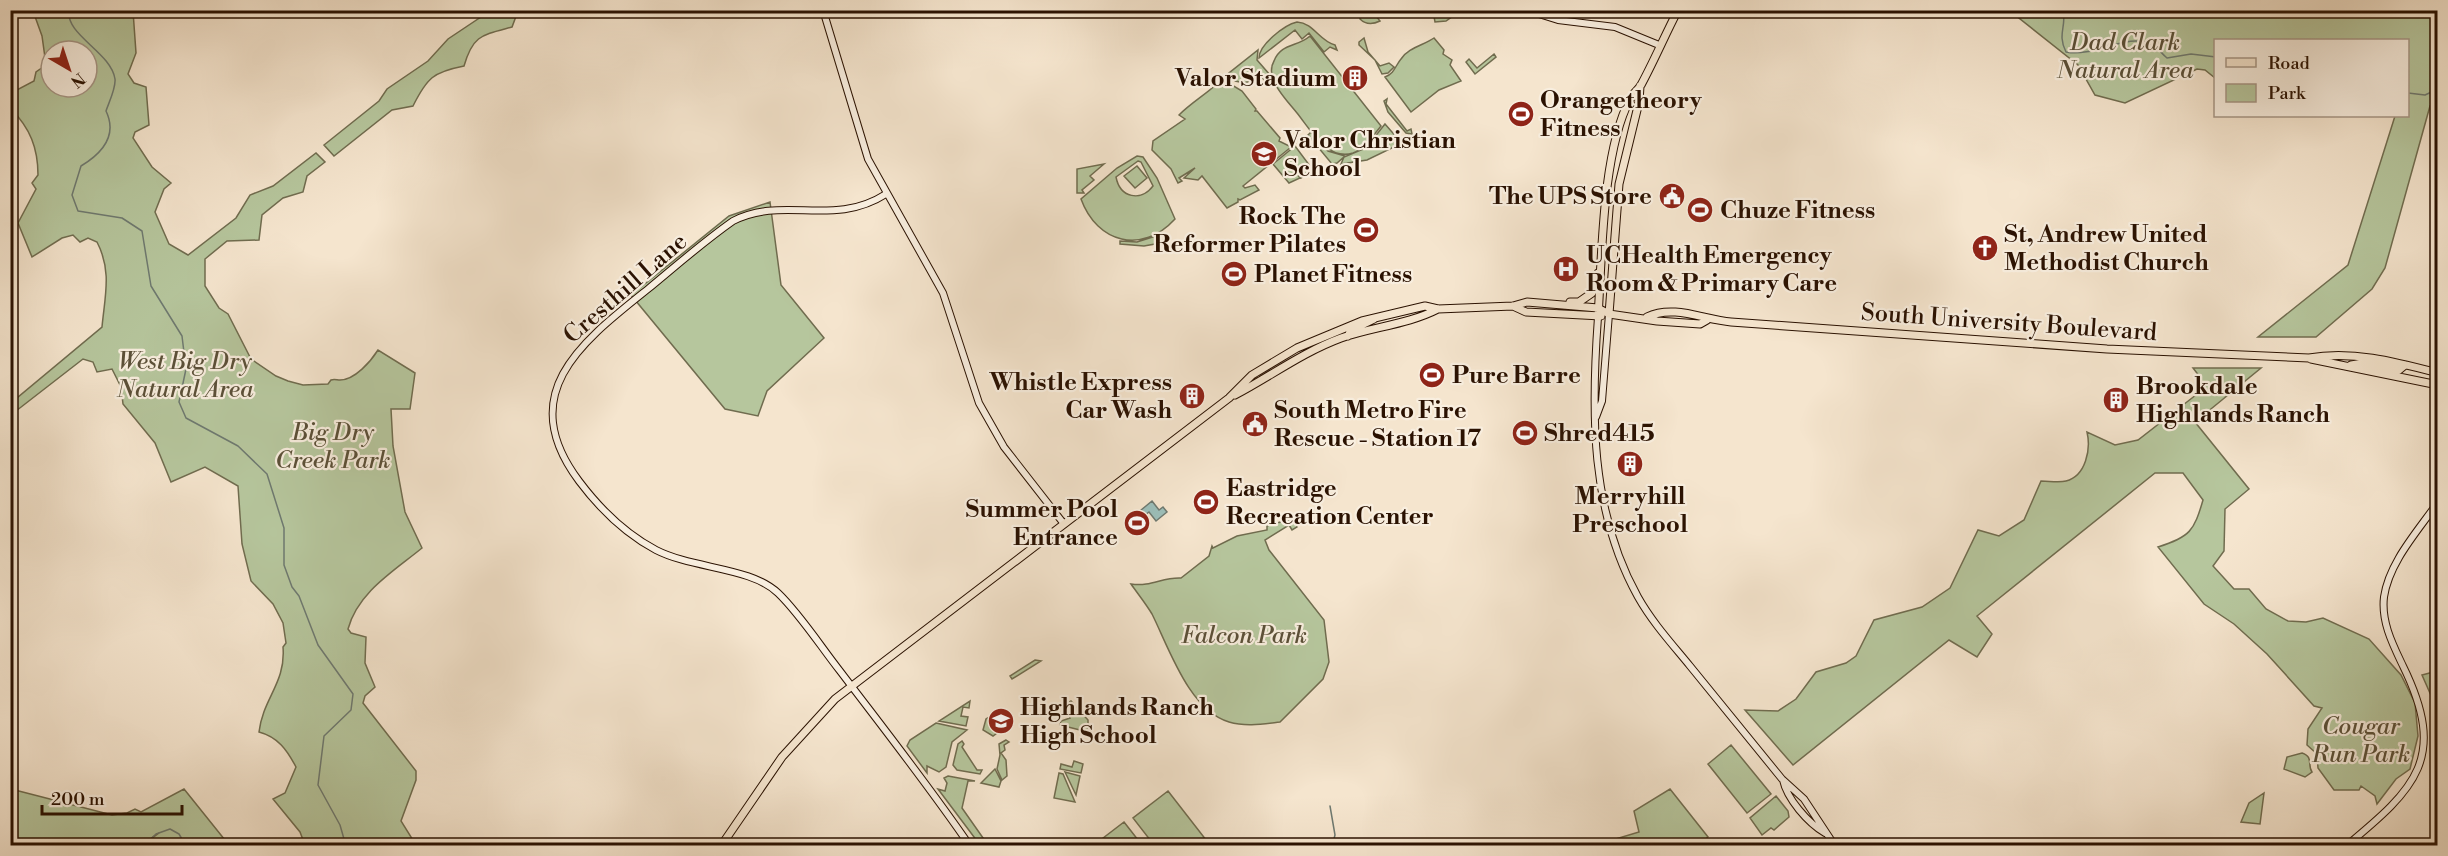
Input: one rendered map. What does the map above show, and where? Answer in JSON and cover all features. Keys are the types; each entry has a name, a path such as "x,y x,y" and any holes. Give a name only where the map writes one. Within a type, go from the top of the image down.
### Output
{"main road":[{"path":"1598,317 1612,162 1630,98 1640,86 1678,10"},
{"path":"1609,314 1621,175 1639,102 1640,86"},
{"path":"1554,304 1579,302 1588,297 1594,287 1602,262"},
{"name":"South University Boulevard","path":"721,846 782,757 835,699 1229,398 1252,375 1297,348 1336,330 1379,316 1425,306 1438,309 1513,306 1527,303 1554,304 1598,308 1609,314"},
{"name":"South University Boulevard","path":"1513,306 1526,312 1598,317 1609,314 1700,324 1707,320 2064,346 2309,358 2438,384"},
{"name":"South University Boulevard","path":"1229,398 1301,357 1347,336 1425,316 1438,309"},
{"path":"1347,336 1351,330 1367,325 1379,316"},
{"name":"South University Boulevard","path":"2309,358 2331,354 2405,365 2438,373"},
{"path":"2345,366 2363,363 2399,370 2405,365"}],"street":[{"path":"823,10 860,140 886,194 944,293 979,404 1004,447 1064,524"},
{"path":"1526,10 1557,20 1615,27 1659,45"},
{"name":"Cresthill Lane","path":"886,194 867,205 842,212 771,210 747,214 733,221 587,339 566,366 554,401 557,437 565,459 605,513 635,538 658,550 701,566 756,577 778,593 851,686 970,846"},
{"path":"1596,417 1602,401 1609,314"},
{"path":"1598,317 1592,398 1596,417 1599,486 1618,552 1634,589 1648,614 1782,779 1786,790 1813,825 1825,833 1834,846"},
{"path":"2346,846 2400,800 2420,763 2424,737 2420,702 2389,635 2384,597 2390,575 2438,502"}],"green space":[{"name":"West Big Dry Natural Area","path":"33,11 133,11 136,53 128,74 134,83 146,87 149,125 135,132 133,138 152,167 171,183 164,189 155,212 169,244 188,255 236,218 250,195 273,186 316,153 325,162 307,176 303,192 283,198 262,215 259,240 227,241 205,259 205,286 219,308 228,314 251,359 276,376 288,381 303,385 328,384 331,380 346,379 362,369 378,350 415,373 410,409 391,409 393,446 405,512 422,548 368,593 353,616 348,629 351,633 366,637 365,663 375,687 365,696 363,703 416,771 416,780 401,821 416,845 305,845 300,832 273,799 285,793 296,767 281,745 272,737 259,732 265,709 278,681 283,660 283,647 286,643 283,623 273,604 251,581 242,544 238,486 205,467 171,482 155,443 123,404 121,387 112,369 97,372 93,362 83,359 16,411 11,403 102,327 106,294 105,263 97,242 88,238 80,242 73,235 62,238 32,257 18,223 36,189 32,183 38,175 38,165 32,139 11,109 11,88 17,90 34,81 36,72 39,70 39,99 99,99 99,39 42,39"},
{"path":"490,11 518,11 512,27 493,32 475,42 464,66 445,71 432,78 413,106 392,110 334,156 324,145 379,101 387,89 428,61 448,39"},
{"path":"1360,11 1367,11 1367,17 1376,16 1380,21 1364,22 1360,19"},
{"path":"1433,11 1453,12 1453,16 1446,21 1435,22"},
{"name":"Dad Clark Natural Area","path":"2010,11 2437,11 2437,105 2430,106 2385,268 2372,289 2316,337 2258,337 2348,265 2395,117 2409,117 2409,39 2214,39 2214,77 2205,70 2197,69 2125,103 2095,95 2078,65"},
{"path":"1297,22 1308,25 1329,43 1335,45 1337,50 1330,47 1324,52 1309,33 1302,39 1295,30 1259,58 1263,47 1273,36"},
{"path":"1310,36 1381,126 1373,136 1373,130 1366,144 1353,153 1335,152 1320,142 1277,88 1273,79 1272,67 1277,55 1285,48"},
{"path":"1364,38 1368,52 1374,59 1359,45"},
{"path":"1434,38 1444,50 1443,54 1452,60 1450,65 1461,81 1439,90 1411,112 1385,77 1393,71 1404,55"},
{"path":"1258,50 1257,60 1270,75 1264,80 1261,76 1245,83 1235,81 1229,73"},
{"path":"1494,54 1496,57 1475,74 1466,62 1469,59 1477,68"},
{"path":"1375,60 1380,66 1389,63 1394,67 1388,73 1382,74"},
{"path":"1222,79 1242,91 1256,109 1255,111 1280,138 1279,141 1289,146 1296,143 1243,186 1245,188 1255,185 1259,190 1238,199 1238,202 1227,208 1202,176 1198,180 1184,178 1195,168 1179,178 1182,181 1178,183 1171,169 1152,150 1153,141 1185,119 1179,115"},
{"path":"1387,99 1386,104 1407,131 1411,129 1412,134 1406,133 1388,112 1384,101"},
{"path":"1385,124 1399,140 1396,146 1367,160 1341,164 1344,157 1366,148"},
{"path":"1311,132 1328,151 1345,156 1332,164 1308,135"},
{"path":"1295,146 1313,170 1301,178 1298,175 1300,178 1289,183 1273,164"},
{"path":"1137,156 1143,157 1157,178 1175,219 1149,237 1135,240 1122,239 1098,226 1088,214 1081,199 1117,168","holes":["1138,161 1141,162 1153,186 1137,196 1126,193 1118,184 1116,177"]},
{"path":"1104,164 1090,176 1094,180 1082,190 1084,193 1077,193 1077,169"},
{"path":"1137,166 1147,178 1135,188 1124,176"},
{"path":"770,202 781,285 824,338 767,391 758,416 725,409 631,295 729,216"},
{"path":"1159,235 1161,239 1155,244 1144,246 1120,244 1120,241 1137,242"},
{"name":"Cougar Run Park","path":"2193,368 2261,368 2195,422 2249,489 2225,509 2224,551 2213,566 2234,589 2249,589 2266,609 2288,621 2306,622 2323,618 2369,639 2401,675 2415,703 2418,736 2410,769 2396,779 2377,804 2375,796 2361,786 2359,790 2334,790 2318,768 2317,754 2307,745 2308,729 2322,708 2314,706 2267,654 2234,624 2204,604 2158,547 2184,536 2193,526 2200,511 2203,500 2183,473 2155,473 1977,616 1992,634 1977,657 1949,640 1793,765 1745,710 1778,711 1796,699 1816,672 1846,663 1856,656 1874,620 1922,607 1950,588 1978,530 1999,536 2024,520 2041,481 2063,482 2078,474 2086,461 2087,432 2115,445 2138,440 2201,391 2200,377"},
{"name":"Falcon Park","path":"1294,518 1297,527 1292,530 1289,525 1265,540 1269,550 1324,620 1329,662 1323,679 1280,722 1235,724 1215,715 1202,705 1192,692 1173,660 1152,614 1131,584 1138,585 1181,578 1209,556 1212,546 1213,548 1237,536 1267,530 1267,526"},
{"path":"1035,660 1041,661 1012,679 1010,676"},
{"path":"2438,671 2437,753 2432,751 2437,709 2422,675"},
{"path":"970,701 969,708 963,707 961,716 968,717 966,726 939,721"},
{"path":"1071,701 1088,720 1088,732 1060,725 1061,721 1070,718 1065,709 1068,707 1066,704"},
{"path":"989,717 997,733 993,736 983,730 986,719"},
{"path":"936,723 967,730 952,742 946,767 939,772 927,766 927,773 907,746 910,740"},
{"path":"1006,740 1009,742 1004,745 1005,750 1001,753 1006,760 1007,776 1002,780 997,769 1000,755 999,744"},
{"path":"962,741 964,744 962,747 977,770 982,770 980,774 957,770 953,765 958,744"},
{"path":"1731,745 1771,794 1747,813 1708,764"},
{"path":"2302,753 2308,757 2312,772 2305,777 2284,769 2287,757"},
{"path":"1074,761 1083,764 1081,773 1060,769 1061,764 1072,767"},
{"path":"995,769 1001,781 999,787 981,783"},
{"path":"1065,772 1080,776 1076,795"},
{"path":"1059,773 1063,774 1075,802 1054,798"},
{"path":"948,776 975,781 968,781 962,808 988,845 980,845 938,789 945,791 947,783 944,778"},
{"path":"11,789 112,815 127,813 135,809 141,812 184,789 229,845 143,845 159,833 141,845 11,844"},
{"path":"1670,789 1708,837 1698,845 1559,845 1599,844 1639,832 1634,811"},
{"path":"1168,791 1210,845 1154,845 1133,818"},
{"path":"2264,793 2260,824 2241,822 2249,803"},
{"path":"1776,796 1788,811 1789,817 1774,830 1771,828 1762,835 1750,818"},
{"path":"1124,822 1142,845 1094,845"}],"water":[{"path":"1152,501 1159,510 1163,507 1167,512 1156,521 1149,512 1145,515 1141,510"}],"waterway":[{"path":"69,10 74,28 106,60 115,79 106,111 110,128 109,136 101,150 81,166 72,195 78,211 122,218 142,231 151,286 182,336 186,369 179,402 186,418 238,446 267,474 284,528 284,565 292,587 299,596 318,645 353,694 351,710 324,736 318,785 340,825 346,846"},
{"path":"2061,10 2064,19 2062,39 2066,52 2077,53 2133,41 2153,45 2167,58 2191,54 2214,57"},
{"path":"2409,93 2425,95 2438,89"},
{"path":"1330,806 1335,835 1332,846"},
{"path":"143,846 156,834 170,829 179,834 186,846"}],"place":[{"name":"Valor Stadium","path":"1355,78"},
{"name":"Orangetheory Fitness","path":"1521,114"},
{"name":"Valor Christian School","path":"1264,154"},
{"name":"The UPS Store","path":"1672,196"},
{"name":"Chuze Fitness","path":"1700,210"},
{"name":"Rock The Reformer Pilates","path":"1366,230"},
{"name":"St, Andrew United Methodist Church","path":"1985,248"},
{"name":"UCHealth Emergency Room & Primary Care","path":"1566,269"},
{"name":"Planet Fitness","path":"1234,274"},
{"name":"Pure Barre","path":"1432,375"},
{"name":"Whistle Express Car Wash","path":"1192,396"},
{"name":"Brookdale Highlands Ranch","path":"2116,400"},
{"name":"South Metro Fire Rescue - Station 17","path":"1255,424"},
{"name":"Shred415","path":"1525,433"},
{"name":"Merryhill Preschool","path":"1630,464"},
{"name":"Eastridge Recreation Center","path":"1206,502"},
{"name":"Summer Pool Entrance","path":"1137,523"},
{"name":"Highlands Ranch High School","path":"1001,721"}],"park label":[{"name":"Big Dry Creek Park","path":"333,446"}]}
